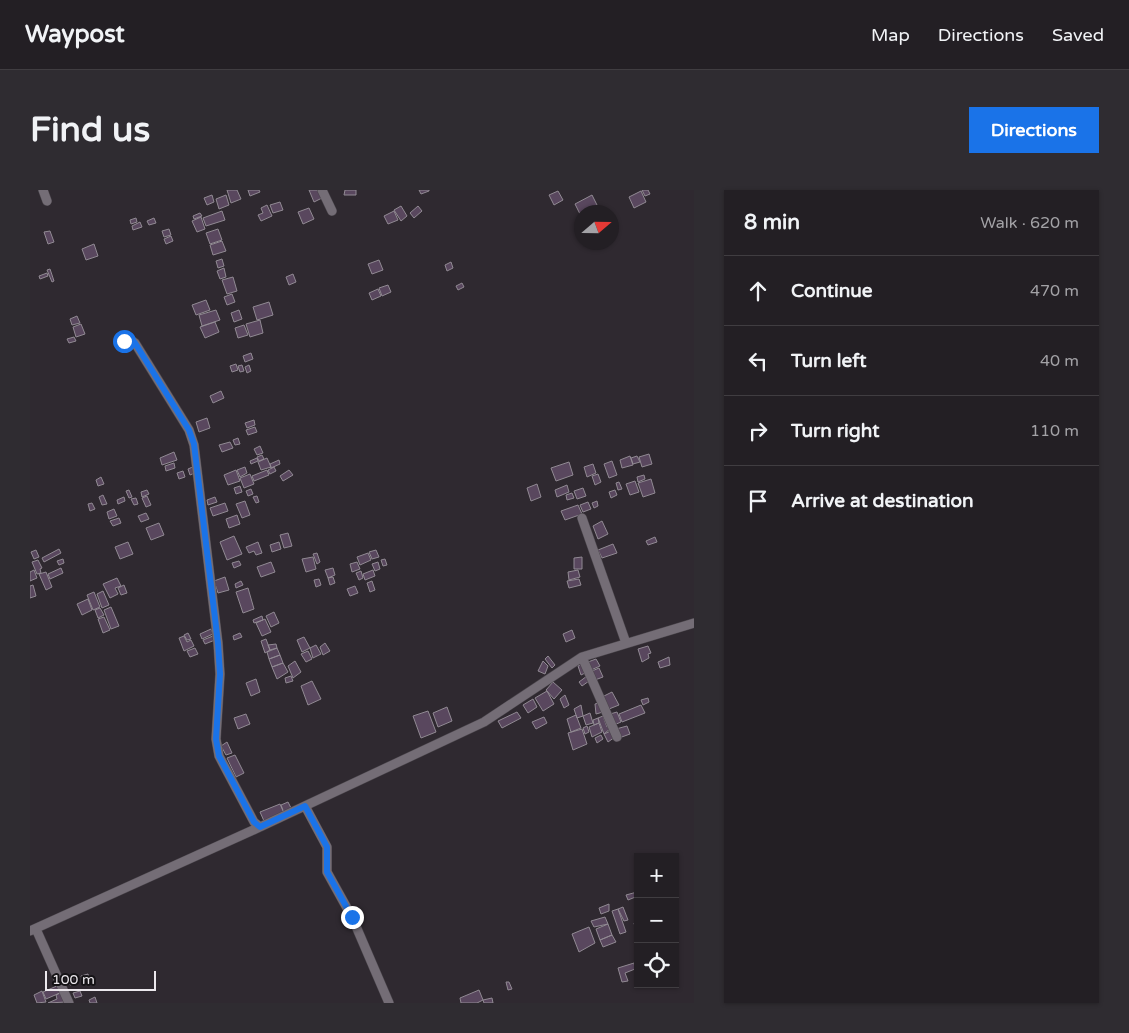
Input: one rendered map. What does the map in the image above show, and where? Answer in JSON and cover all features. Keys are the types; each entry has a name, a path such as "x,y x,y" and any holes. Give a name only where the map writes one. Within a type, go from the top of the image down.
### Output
{"street":[{"path":"43,190 47,201"},
{"path":"322,190 332,211"},
{"path":"124,341 131,340 135,343 189,430 194,444 218,643 220,674 216,739 219,756 254,822 260,827"},
{"path":"582,518 626,642"},
{"path":"69,1003 33,930 260,827 484,722 582,657 626,642 694,623"},
{"path":"582,657 617,737"},
{"path":"305,806 327,847 327,872 352,917 389,1003"}],"building":[{"path":"227,190 237,190 241,199 231,203"},
{"path":"248,190 259,190 260,192 250,196"},
{"path":"309,190 321,190 324,197 314,202"},
{"path":"345,190 356,190 356,195 344,195"},
{"path":"419,190 429,190 429,191 421,194"},
{"path":"642,190 648,190 650,194 645,196"},
{"path":"558,191 563,200 554,205 549,195"},
{"path":"641,191 646,202 634,208 629,197"},
{"path":"212,195 214,202 207,205 204,198"},
{"path":"226,195 229,205 219,209 216,199"},
{"path":"592,195 597,205 576,205"},
{"path":"280,202 283,210 273,213 270,205"},
{"path":"267,205 272,216 261,221 258,215 263,213 261,208"},
{"path":"401,206 407,216 401,221 394,210"},
{"path":"418,206 422,211 414,218 410,213"},
{"path":"309,208 314,219 303,224 298,212"},
{"path":"222,211 225,220 206,226 203,218"},
{"path":"394,211 398,220 388,224 384,216"},
{"path":"200,213 202,216 194,219 193,216"},
{"path":"201,217 205,229 197,232 192,221"},
{"path":"136,218 137,222 131,224 130,220"},
{"path":"154,218 156,223 149,225 147,221"},
{"path":"140,222 142,227 133,230 132,226"},
{"path":"169,229 171,235 164,237 162,231"},
{"path":"218,229 222,240 210,244 206,233"},
{"path":"50,231 54,242 48,244 44,232"},
{"path":"171,236 173,241 166,244 164,239"},
{"path":"222,241 226,251 213,255 210,245"},
{"path":"94,244 98,256 86,260 82,249"},
{"path":"222,259 224,266 218,268 216,261"},
{"path":"379,260 383,270 372,274 368,264"},
{"path":"451,262 453,268 447,271 445,265"},
{"path":"224,268 226,277 220,279 217,271"},
{"path":"50,269 54,281 52,282 47,270"},
{"path":"47,273 48,276 40,279 39,276"},
{"path":"293,274 296,282 289,285 286,277"},
{"path":"233,277 237,291 227,294 222,280"},
{"path":"462,283 464,287 458,290 456,286"},
{"path":"388,285 391,292 382,296 379,288"},
{"path":"378,289 381,296 372,300 369,293"},
{"path":"232,294 235,302 227,305 224,297"},
{"path":"206,300 210,310 196,315 192,305"},
{"path":"269,302 273,315 257,320 253,307"},
{"path":"216,310 220,320 202,326 199,315"},
{"path":"239,310 242,319 234,322 231,313"},
{"path":"77,316 80,323 72,325 70,319"},
{"path":"260,320 263,333 250,337 246,324"},
{"path":"215,322 219,332 205,338 200,327"},
{"path":"81,324 85,334 76,337 73,327"},
{"path":"244,325 248,335 238,338 235,328"},
{"path":"74,337 76,341 69,343 67,339"},
{"path":"251,353 253,359 245,362 243,356"},
{"path":"236,364 238,370 232,372 230,366"},
{"path":"242,365 244,371 240,372 238,366"},
{"path":"249,365 251,371 247,373 245,367"},
{"path":"221,391 224,398 213,403 210,396"},
{"path":"207,418 210,428 199,432 196,422"},
{"path":"254,420 255,425 247,428 245,423"},
{"path":"255,427 257,432 248,435 246,430"},
{"path":"238,438 240,444 235,445 233,440"},
{"path":"230,442 233,448 222,452 219,445"},
{"path":"260,446 263,453 257,455 254,449"},
{"path":"174,452 177,460 162,465 160,458"},
{"path":"649,454 652,464 642,467 639,457"},
{"path":"262,455 264,459 259,461 257,457"},
{"path":"630,456 633,465 622,468 620,460"},
{"path":"637,456 640,462 633,464 631,458"},
{"path":"257,458 258,461 251,464 250,461"},
{"path":"267,458 271,467 261,470 258,462"},
{"path":"279,460 280,464 271,468 270,464"},
{"path":"612,461 617,475 609,478 604,464"},
{"path":"569,462 573,475 556,481 551,468"},
{"path":"174,463 175,468 166,471 165,466"},
{"path":"593,464 596,473 587,477 584,467"},
{"path":"195,466 197,472 190,475 188,469"},
{"path":"245,467 247,473 240,477 237,470"},
{"path":"274,467 276,471 270,474 268,470"},
{"path":"236,470 240,481 228,485 224,475"},
{"path":"267,470 269,475 254,481 252,476"},
{"path":"289,470 293,475 283,481 280,476"},
{"path":"183,471 185,477 179,479 177,473"},
{"path":"250,474 254,484 244,488 240,478"},
{"path":"598,474 601,482 595,485 592,476"},
{"path":"644,475 645,479 638,482 637,477"},
{"path":"101,477 104,484 98,486 96,480"},
{"path":"651,479 655,493 643,497 638,483"},
{"path":"635,481 639,492 630,495 626,484"},
{"path":"619,482 622,489 618,490 616,483"},
{"path":"537,484 541,497 531,501 527,488"},
{"path":"567,485 569,492 557,497 555,490"},
{"path":"240,486 242,492 236,494 234,488"},
{"path":"583,488 586,496 577,499 574,491"},
{"path":"251,489 253,494 248,496 246,491"},
{"path":"129,490 132,497 129,498 126,491"},
{"path":"147,490 149,494 142,497 141,492"},
{"path":"615,490 617,495 611,498 609,492"},
{"path":"572,493 574,498 567,500 566,495"},
{"path":"103,495 107,504 102,505 99,497"},
{"path":"147,496 151,505 146,507 142,498"},
{"path":"257,496 259,502 256,503 253,497"},
{"path":"124,497 125,501 118,504 117,500"},
{"path":"215,497 217,502 208,505 207,500"},
{"path":"136,498 138,504 134,505 131,499"},
{"path":"245,501 250,515 242,518 236,504"},
{"path":"597,501 598,506 594,508 592,503"},
{"path":"588,502 591,509 583,512 580,505"},
{"path":"92,503 95,509 90,511 88,504"},
{"path":"225,503 228,511 213,516 210,508"},
{"path":"578,505 582,514 565,520 561,511"},
{"path":"114,509 117,516 109,519 107,512"},
{"path":"146,513 149,519 141,522 138,516"},
{"path":"237,515 240,524 229,528 226,519"},
{"path":"119,518 121,523 113,526 110,521"},
{"path":"602,521 608,534 598,539 593,526"},
{"path":"159,523 164,535 151,540 146,528"},
{"path":"288,533 292,546 284,548 280,535"},
{"path":"234,536 242,554 227,560 220,542"},
{"path":"655,537 657,542 648,545 646,541"},
{"path":"128,542 133,554 120,559 115,547"},
{"path":"258,542 262,553 256,555 254,551 249,553 246,547"},
{"path":"279,542 281,549 272,552 270,545"},
{"path":"613,544 617,553 602,558 598,550"},
{"path":"59,549 61,553 44,562 42,558"},
{"path":"36,550 39,557 34,559 31,552"},
{"path":"376,550 379,557 372,559 369,552"},
{"path":"317,553 320,562 317,564 313,554"},
{"path":"368,553 371,560 360,565 357,557"},
{"path":"313,557 316,569 306,572 302,559"},
{"path":"582,557 582,569 574,569 574,558"},
{"path":"63,559 64,563 59,565 57,561"},
{"path":"385,559 387,565 383,566 381,560"},
{"path":"38,560 42,568 40,569 41,573 37,574 32,562"},
{"path":"239,561 241,565 234,568 232,563"},
{"path":"271,562 275,572 261,577 257,567"},
{"path":"357,562 360,569 352,572 350,564"},
{"path":"378,562 380,569 375,571 372,564"},
{"path":"61,568 63,573 50,579 48,574"},
{"path":"333,568 335,575 328,578 325,570"},
{"path":"34,570 37,578 30,581 30,572"},
{"path":"373,570 375,576 365,580 363,574"},
{"path":"578,570 580,577 569,580 568,572"},
{"path":"361,571 363,578 359,580 356,573"},
{"path":"46,572 52,587 46,590 39,574"},
{"path":"225,577 229,590 218,593 214,581"},
{"path":"333,577 335,583 330,585 328,578"},
{"path":"117,578 121,586 115,588 118,594 110,598 103,584"},
{"path":"319,579 321,585 316,587 314,580"},
{"path":"579,579 581,585 569,588 567,581"},
{"path":"241,581 243,585 236,588 235,584"},
{"path":"372,581 375,590 370,592 367,583"},
{"path":"33,585 36,596 30,598 30,586"},
{"path":"124,585 127,593 121,595 118,588"},
{"path":"355,586 358,593 350,596 347,589"},
{"path":"248,588 254,609 243,613 236,592"},
{"path":"103,591 109,605 102,608 97,594"},
{"path":"94,592 100,607 93,610 87,595"},
{"path":"88,599 92,610 82,615 77,604"},
{"path":"111,607 119,626 111,629 104,610"},
{"path":"100,608 104,615 98,618 95,610"},
{"path":"274,612 279,623 271,627 266,616"},
{"path":"262,616 263,620 254,623 253,620"},
{"path":"104,617 110,630 103,633 98,619"},
{"path":"265,619 271,632 262,636 256,623"},
{"path":"211,629 213,634 202,639 200,634"},
{"path":"572,630 575,638 566,642 563,634"},
{"path":"188,633 191,639 187,640 184,635"},
{"path":"240,633 242,637 234,640 233,636"},
{"path":"184,636 187,642 191,640 194,646 184,651 179,638"},
{"path":"213,636 215,640 205,644 203,640"},
{"path":"304,637 310,648 302,652 297,640"},
{"path":"266,639 270,650 265,653 261,641"},
{"path":"325,643 330,651 323,655 320,647"},
{"path":"276,644 277,648 270,650 268,645"},
{"path":"316,645 321,654 313,658 310,648"},
{"path":"648,646 651,653 648,654 649,658 642,662 638,649"},
{"path":"195,648 198,654 190,657 187,651"},
{"path":"277,648 280,655 269,659 267,652"},
{"path":"308,651 312,659 306,662 301,654"},
{"path":"280,655 283,663 272,667 269,659"},
{"path":"548,656 555,665 552,668 545,659"},
{"path":"669,657 670,665 660,668 658,662"},
{"path":"596,659 600,666 591,670 588,662"},
{"path":"295,661 301,672 293,678 288,666"},
{"path":"543,661 548,666 545,674 538,671"},
{"path":"283,663 288,672 277,679 272,667"},
{"path":"583,663 587,672 581,675 578,666"},
{"path":"599,668 603,677 595,680 592,671"},
{"path":"291,676 293,681 286,683 285,678"},
{"path":"587,676 589,681 582,686 579,682"},
{"path":"256,679 260,692 251,696 246,683"},
{"path":"312,681 321,699 308,705 301,686"},
{"path":"553,682 562,690 554,699 546,690"},
{"path":"547,691 554,704 543,711 535,698"},
{"path":"612,692 619,705 609,709 602,697"},
{"path":"565,695 569,705 564,708 560,699"},
{"path":"648,698 649,702 643,705 641,700"},
{"path":"533,699 537,707 528,713 523,705"},
{"path":"602,702 603,712 596,714 595,704"},
{"path":"581,705 583,716 577,718 574,709"},
{"path":"641,705 645,713 622,722 619,714"},
{"path":"447,707 452,721 438,727 433,713"},
{"path":"428,711 436,732 421,738 413,716"},
{"path":"517,712 521,718 502,728 498,721"},
{"path":"617,712 621,722 614,725 610,714"},
{"path":"590,713 593,723 586,725 583,716"},
{"path":"246,714 250,724 238,729 234,718"},
{"path":"576,715 581,728 571,732 567,719"},
{"path":"603,716 607,727 610,726 611,728 604,734 598,718"},
{"path":"544,717 547,723 536,729 532,722"},
{"path":"598,718 599,723 594,725 593,720"},
{"path":"599,723 602,732 592,737 589,727"},
{"path":"587,726 589,732 585,734 583,728"},
{"path":"627,726 630,734 619,738 616,729"},
{"path":"582,729 587,744 573,750 568,733"},
{"path":"613,730 615,737 608,742 604,734"},
{"path":"601,735 603,739 597,743 595,738"},
{"path":"227,742 232,753 226,755 221,746"},
{"path":"235,755 244,773 236,777 227,758"},
{"path":"288,802 292,810 284,813 281,805"},
{"path":"280,804 284,813 264,821 260,812"},
{"path":"634,893 634,898 628,900 626,895"},
{"path":"609,904 609,911 601,914 599,908"},
{"path":"623,907 628,920 624,921 618,909"},
{"path":"618,909 626,932 620,934 612,911"},
{"path":"605,917 608,924 594,927 591,921"},
{"path":"608,924 612,935 600,940 596,929"},
{"path":"589,927 595,943 579,952 572,934"},
{"path":"612,935 616,942 603,947 600,940"},
{"path":"634,963 634,969 625,973 628,981 622,982 618,968"},
{"path":"88,974 89,980 83,981 81,976"},
{"path":"75,978 77,983 70,985 69,980"},
{"path":"506,982 509,982 512,989 508,990"},
{"path":"59,985 62,992 46,999 43,992"},
{"path":"479,990 483,1000 477,1003 461,1003 460,998"},
{"path":"42,991 46,1002 37,1003 34,995"},
{"path":"80,991 82,996 75,998 73,993"},
{"path":"62,992 66,1002 48,1003 57,999 56,995"},
{"path":"95,997 97,1003 90,1003 89,1000"},
{"path":"492,998 493,1003 484,1003 483,1000"}],"route":[{"path":"124,341 131,340 135,343 189,430 194,444 218,643 220,674 216,739 219,756 254,822 260,827 305,806 326,842 327,872 352,917"}]}
